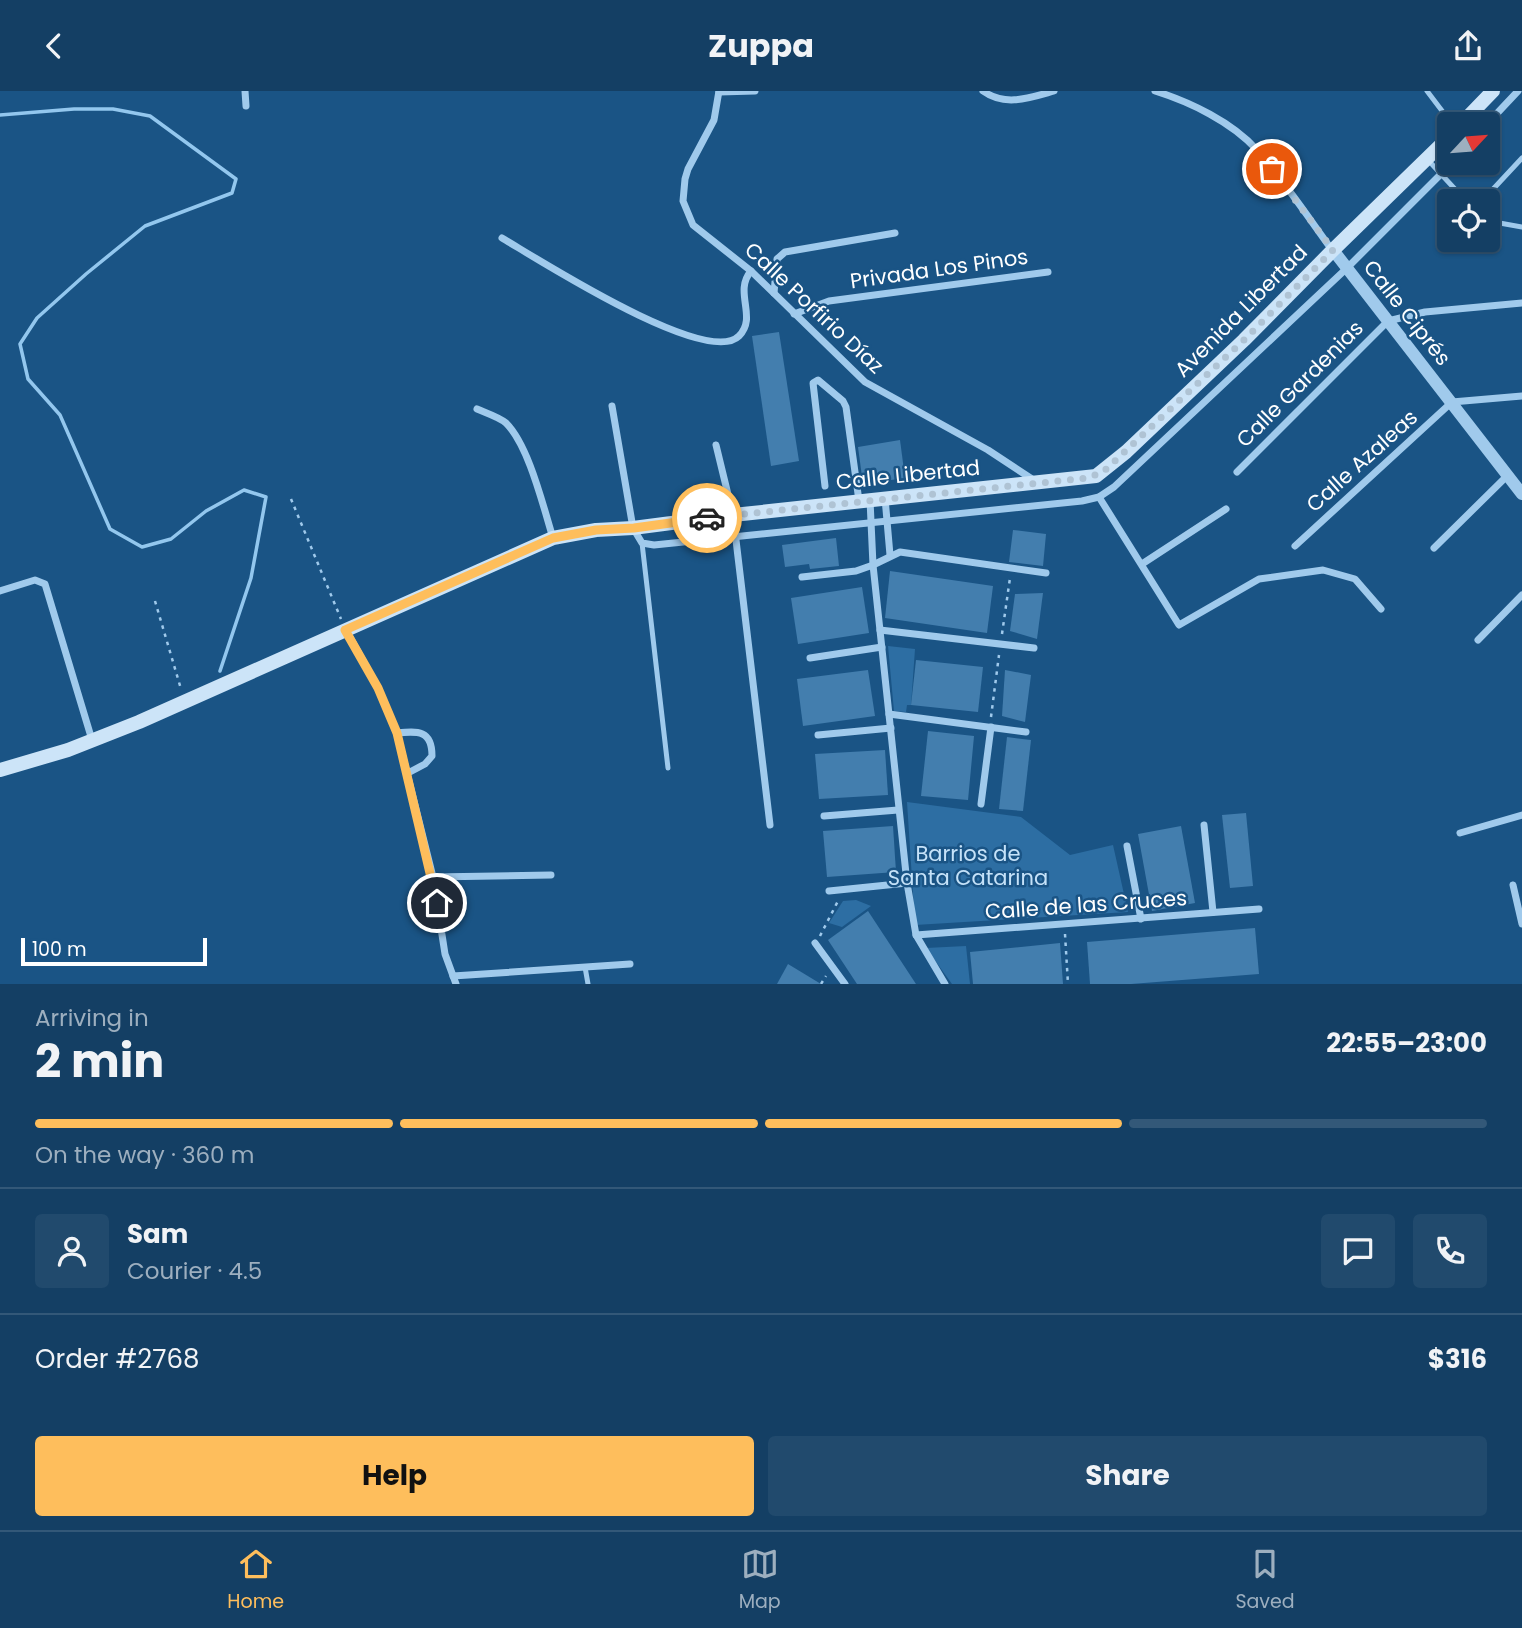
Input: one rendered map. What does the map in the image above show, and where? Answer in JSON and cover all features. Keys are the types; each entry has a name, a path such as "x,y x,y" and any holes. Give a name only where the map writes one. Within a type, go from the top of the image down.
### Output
{"main road":[{"path":"1473,112 1493,91"},
{"name":"Avenida Libertad","path":"1087,478 1103,472 1126,451 1244,340 1437,149"},
{"name":"Calle Libertad","path":"0,770 92,741 185,702 553,538 596,530 1087,478"}],"street":[{"path":"245,91 246,106"},
{"path":"719,92 755,91"},
{"path":"983,91 997,99 1009,101 1054,91"},
{"name":"Calle Ciprés","path":"1155,91 1187,103 1239,134 1256,149 1520,489"},
{"path":"1498,112 1518,91"},
{"name":"Calle Porfirio Díaz","path":"719,92 714,121 688,169 682,193 689,218 699,231 751,271 865,382 988,450 1039,483"},
{"path":"612,406 634,528 642,543 654,545 1082,501 1099,497 1125,477 1347,268 1441,175"},
{"path":"774,293 777,259 785,252 895,233"},
{"path":"502,238 620,307 715,344 731,342 743,331 747,314 743,286 751,271"},
{"name":"Privada Los Pinos","path":"794,314 830,301 1048,272"},
{"path":"1388,321 1425,312 1522,303"},
{"name":"Calle Gardenias","path":"1237,472 1388,321"},
{"path":"825,487 813,383 818,380 843,401 846,407 869,522 898,810 916,936 945,984"},
{"path":"1452,402 1522,396"},
{"name":"Calle Azaleas","path":"1295,546 1452,402"},
{"path":"477,409 504,421 515,434 523,448 553,538"},
{"path":"716,445 736,536 770,825"},
{"path":"1434,548 1508,475"},
{"path":"1099,497 1179,625 1259,579 1323,570 1354,579 1381,609"},
{"path":"885,498 890,555"},
{"path":"1142,564 1226,509"},
{"path":"802,576 856,571 900,552 1046,573"},
{"path":"0,591 35,580 44,584 92,741"},
{"path":"1478,640 1522,596"},
{"path":"345,630 378,688 397,733 432,877 444,954 455,980 629,964"},
{"path":"880,630 1034,648"},
{"path":"810,658 882,647"},
{"path":"889,714 1026,732"},
{"path":"981,804 991,727"},
{"path":"817,735 891,728"},
{"path":"397,733 416,731 427,737 432,745 432,757 408,773"},
{"path":"824,816 898,810"},
{"path":"1460,833 1522,815"},
{"path":"1204,825 1213,912"},
{"path":"1126,846 1141,919"},
{"path":"432,877 551,875"},
{"path":"829,891 907,883"},
{"path":"1513,885 1522,924"},
{"name":"Calle de las Cruces","path":"916,936 1259,909"},
{"path":"815,943 845,984"}],"lane":[{"path":"1427,91 1443,112"},
{"path":"1493,189 1522,158"},
{"path":"1427,159 1437,170"},
{"path":"1441,175 1454,189"},
{"path":"1500,223 1522,227"},
{"path":"642,543 668,768"},
{"path":"585,967 588,984"}],"path":[{"path":"291,499 345,630"},
{"path":"991,727 1012,568"},
{"path":"155,601 185,702"},
{"path":"815,943 844,889"},
{"path":"1065,924 1068,984"}],"green space":[{"path":"888,646 915,649 911,705 907,705 906,712 894,711"},
{"name":"Barrios de Santa Catarina","path":"907,802 1021,817 1070,855 1113,845 1128,912 915,925"},
{"path":"856,900 871,906 842,927 829,923 843,901"},
{"path":"966,946 970,984 952,984 926,948"}],"building":[{"path":"779,332 799,461 771,466 752,336"},
{"path":"900,440 905,478 863,484 858,447"},
{"path":"1013,530 1046,534 1043,566 1009,562"},
{"path":"836,538 839,566 810,569 809,564 785,567 782,545"},
{"path":"890,571 993,586 987,633 885,618"},
{"path":"862,587 869,633 798,644 791,598"},
{"path":"1043,593 1037,639 1010,631 1015,594"},
{"path":"916,660 983,667 978,712 911,705"},
{"path":"868,670 875,716 803,726 797,679"},
{"path":"1005,670 1031,675 1025,722 1002,716"},
{"path":"928,731 974,736 968,800 921,796"},
{"path":"1007,737 1031,740 1023,811 999,809"},
{"path":"885,750 888,795 819,799 815,754"},
{"path":"1246,813 1253,886 1230,888 1222,815"},
{"path":"893,826 896,872 827,877 823,831"},
{"path":"1181,826 1195,903 1152,911 1138,834"},
{"path":"868,911 916,984 857,984 828,940"},
{"path":"1255,928 1259,974 1131,984 1090,984 1087,942"},
{"path":"1060,943 1063,984 973,984 970,952"},
{"path":"788,964 821,984 777,984"}],"waterway":[{"path":"0,115 113,109 150,116 236,179 232,193 145,226 37,318 20,344 28,379 60,415 110,529 142,547 171,539 206,511 244,490 266,497 251,578 220,671"}],"way so far":[{"path":"707,518 1087,478 1103,472 1244,340 1333,250 1272,169"}],"route":[{"path":"437,903 397,733 378,688 345,630 553,538 596,530 707,518"}]}
